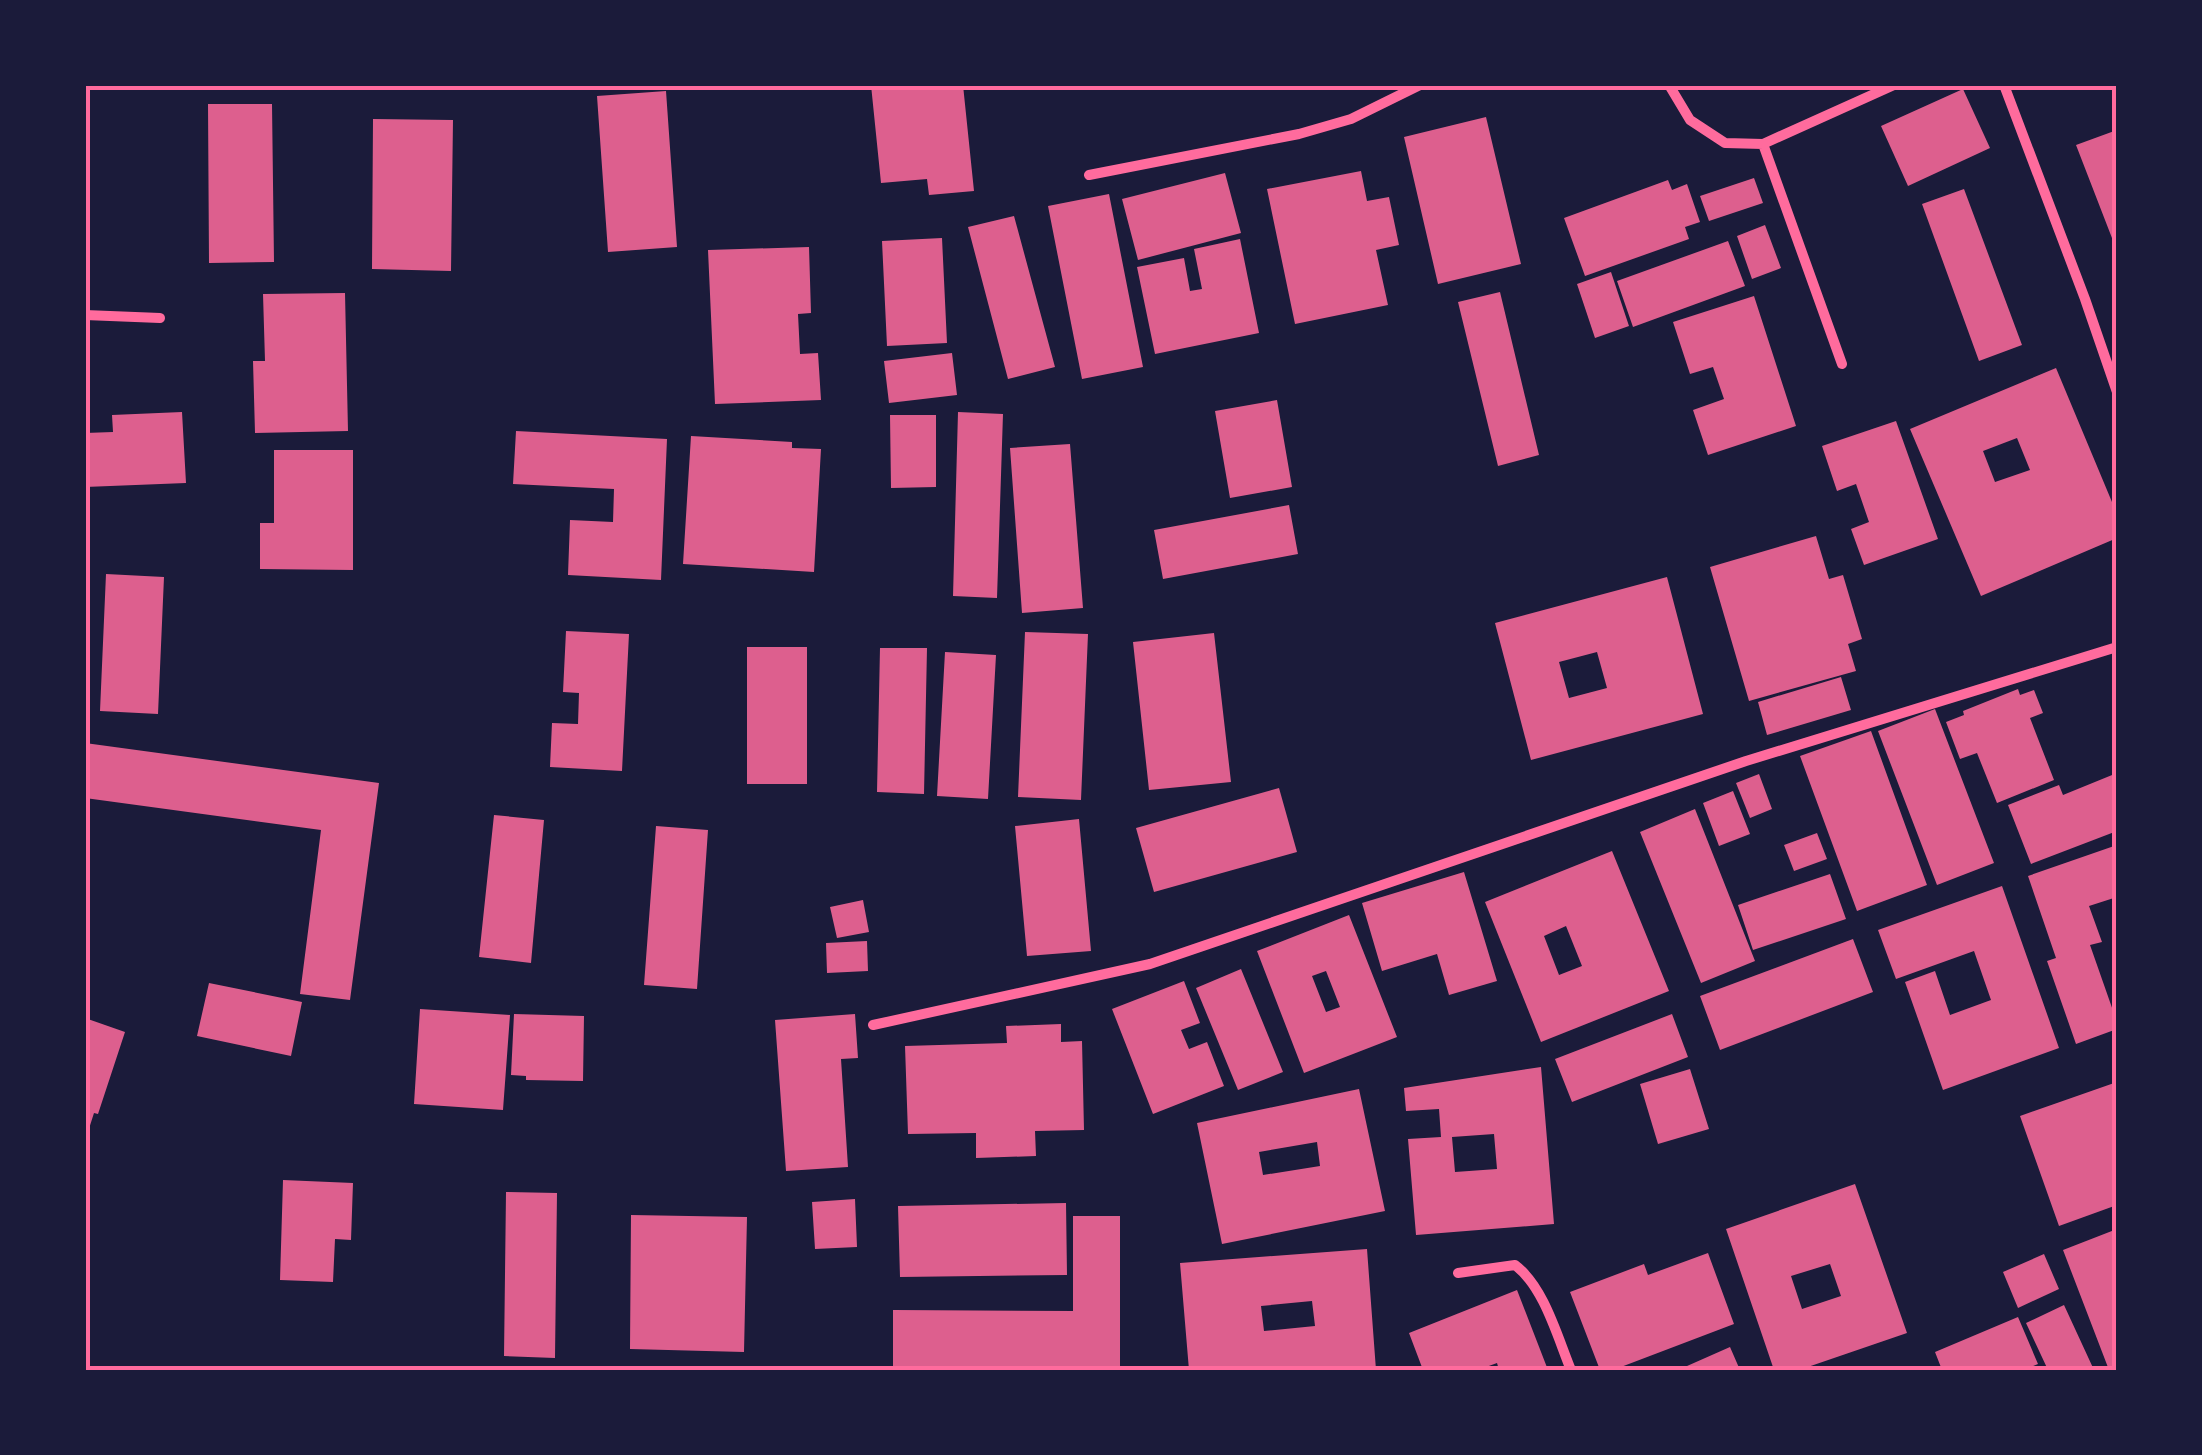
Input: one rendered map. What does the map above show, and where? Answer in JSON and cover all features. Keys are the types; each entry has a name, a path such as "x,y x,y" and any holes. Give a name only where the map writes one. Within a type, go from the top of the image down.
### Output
{"street":[{"path":"1089,175 1299,134 1351,119 1420,85"},
{"path":"1669,85 1690,120 1725,143 1763,144 1894,85"},
{"path":"2004,85 2086,299 2117,392"},
{"path":"1763,144 1842,364"},
{"path":"85,315 160,318"},
{"path":"874,1025 1150,964 1746,761 2117,646"},
{"path":"1458,1274 1515,1265 1524,1272 1534,1284 1571,1370"}],"building":[{"path":"871,85 963,85 974,191 929,195 927,179 881,183"},
{"path":"1963,89 1990,148 1908,186 1881,126"},
{"path":"666,91 677,247 608,252 597,96"},
{"path":"208,104 272,104 274,262 209,263"},
{"path":"1486,117 1521,264 1438,284 1404,137"},
{"path":"373,119 453,120 451,271 372,269"},
{"path":"2117,130 2117,251 2076,145"},
{"path":"1361,171 1367,201 1389,197 1399,245 1376,250 1388,305 1295,324 1267,189"},
{"path":"1225,173 1241,233 1138,260 1122,199"},
{"path":"1754,178 1763,203 1709,221 1700,196"},
{"path":"1668,180 1672,190 1687,184 1700,222 1685,227 1689,239 1585,276 1564,218"},
{"path":"1964,189 2022,345 1979,361 1922,204"},
{"path":"1109,194 1143,367 1082,379 1048,206"},
{"path":"1014,216 1055,367 1008,379 968,227"},
{"path":"1765,225 1781,268 1752,279 1737,236"},
{"path":"942,238 947,343 887,346 882,241"},
{"path":"1240,239 1259,333 1155,354 1137,267 1184,258 1190,291 1202,289 1194,249"},
{"path":"1728,241 1745,286 1633,327 1617,281"},
{"path":"809,247 811,313 798,314 800,354 818,353 821,400 715,404 708,250"},
{"path":"1611,272 1629,326 1595,338 1577,284"},
{"path":"1500,292 1539,455 1498,466 1458,302"},
{"path":"345,293 348,431 255,433 253,361 265,361 263,294"},
{"path":"1754,296 1796,426 1708,455 1693,410 1724,399 1713,367 1690,374 1673,322"},
{"path":"952,353 957,395 889,403 884,361"},
{"path":"2056,368 2117,514 2117,538 1981,596 1910,429","holes":["2017,438 2030,470 1995,482 1983,451"]},
{"path":"1277,400 1292,487 1230,498 1215,411"},
{"path":"182,412 186,483 85,487 85,433 113,432 112,415"},
{"path":"958,412 1003,414 997,598 953,596"},
{"path":"890,415 936,415 936,487 891,488"},
{"path":"1896,421 1938,539 1864,565 1851,529 1869,522 1856,484 1837,491 1822,446"},
{"path":"516,431 667,439 661,580 568,575 570,520 613,522 614,489 513,484"},
{"path":"691,436 792,442 792,448 821,449 814,572 683,564"},
{"path":"1070,444 1083,608 1022,613 1010,448"},
{"path":"274,450 353,450 353,570 260,569 260,523 274,523"},
{"path":"1289,505 1298,554 1163,579 1154,530"},
{"path":"1816,536 1829,579 1843,575 1862,639 1848,644 1856,671 1749,701 1710,567"},
{"path":"106,574 164,577 158,714 100,711"},
{"path":"1667,577 1703,714 1531,760 1495,623","holes":["1597,652 1607,688 1569,698 1559,662"]},
{"path":"566,631 629,634 622,771 550,767 552,723 578,724 579,693 563,692"},
{"path":"1025,632 1088,634 1081,800 1018,797"},
{"path":"1214,633 1231,782 1149,790 1133,642"},
{"path":"747,647 807,647 807,784 747,784"},
{"path":"880,648 927,648 924,794 877,792"},
{"path":"945,652 996,655 988,799 937,796"},
{"path":"1841,677 1851,710 1767,735 1758,702"},
{"path":"2018,689 2020,695 2034,690 2043,713 2030,718 2054,780 1997,803 1977,753 1960,759 1946,722"},
{"path":"1935,709 1994,863 1937,885 1878,731"},
{"path":"1871,731 1927,885 1857,911 1800,756"},
{"path":"85,743 379,783 350,1000 300,994 321,830 85,798"},
{"path":"2117,773 2117,831 2031,864 2008,805 2059,785 2063,795"},
{"path":"1759,774 1772,809 1750,818 1736,783"},
{"path":"1279,788 1297,852 1154,892 1136,828"},
{"path":"1733,791 1750,834 1719,846 1703,803"},
{"path":"1695,809 1755,961 1701,983 1640,832"},
{"path":"494,815 544,820 531,963 479,957"},
{"path":"1079,819 1091,951 1027,956 1015,826"},
{"path":"656,826 708,830 697,989 644,985"},
{"path":"1817,833 1827,859 1794,871 1784,845"},
{"path":"2117,845 2117,897 2089,906 2102,942 2090,945 2117,1029 2076,1044 2047,961 2056,958 2028,876"},
{"path":"1612,851 1669,991 1541,1042 1485,902","holes":["1566,926 1582,966 1559,975 1544,936"]},
{"path":"1464,872 1497,981 1449,995 1437,954 1382,971 1362,903"},
{"path":"1830,874 1846,919 1753,950 1738,905"},
{"path":"2002,886 2059,1048 1943,1090 1905,982 1935,971 1950,1015 1991,1000 1974,951 1896,979 1878,930"},
{"path":"863,900 869,932 837,938 830,907"},
{"path":"1349,915 1397,1037 1304,1073 1257,951","holes":["1326,971 1340,1007 1326,1012 1312,976"]},
{"path":"1853,939 1873,992 1720,1050 1700,996"},
{"path":"867,941 868,971 827,973 826,943"},
{"path":"1241,969 1283,1072 1238,1090 1196,988"},
{"path":"1184,981 1200,1023 1181,1030 1189,1049 1207,1042 1224,1086 1153,1114 1112,1009"},
{"path":"209,983 302,1002 291,1056 197,1036"},
{"path":"420,1009 510,1015 503,1110 414,1104"},
{"path":"514,1014 584,1016 583,1081 526,1080 526,1076 511,1075"},
{"path":"855,1014 858,1058 841,1059 848,1167 786,1171 775,1020"},
{"path":"1672,1014 1688,1057 1572,1102 1555,1059"},
{"path":"85,1018 125,1032 86,1138"},
{"path":"1061,1024 1061,1042 1082,1041 1084,1130 1035,1131 1036,1156 976,1158 976,1133 908,1134 905,1046 1007,1043 1006,1026"},
{"path":"1541,1067 1554,1224 1416,1235 1408,1139 1441,1137 1439,1109 1406,1111 1404,1088","holes":["1494,1134 1497,1169 1455,1172 1452,1137"]},
{"path":"1690,1069 1709,1129 1658,1144 1640,1084"},
{"path":"2117,1082 2117,1205 2059,1226 2020,1116"},
{"path":"1359,1089 1385,1211 1222,1244 1197,1123","holes":["1317,1142 1320,1166 1263,1175 1259,1152"]},
{"path":"283,1180 353,1183 351,1240 335,1239 333,1282 280,1280"},
{"path":"1855,1184 1907,1333 1799,1370 1774,1370 1726,1229","holes":["1830,1264 1841,1296 1802,1309 1791,1276"]},
{"path":"506,1192 557,1193 555,1358 504,1356"},
{"path":"855,1199 857,1247 815,1249 812,1202"},
{"path":"1066,1203 1067,1275 900,1277 898,1206"},
{"path":"631,1215 747,1217 744,1352 630,1349"},
{"path":"1073,1216 1120,1216 1120,1369 893,1368 893,1310 1073,1311"},
{"path":"2117,1229 2117,1370 2109,1370 2063,1250"},
{"path":"1367,1249 1376,1370 1189,1370 1180,1263","holes":["1312,1301 1315,1326 1264,1331 1261,1306"]},
{"path":"1708,1253 1734,1324 1613,1370 1600,1370 1570,1292 1644,1264 1648,1275"},
{"path":"2044,1254 2059,1289 2018,1308 2003,1272"},
{"path":"1517,1290 1548,1370 1499,1370 1497,1363 1478,1370 1423,1370 1409,1333"},
{"path":"2064,1305 2094,1370 2048,1370 2026,1323"},
{"path":"2018,1317 2038,1364 2023,1370 1942,1370 1935,1352"},
{"path":"1730,1347 1740,1370 1678,1370"}]}
